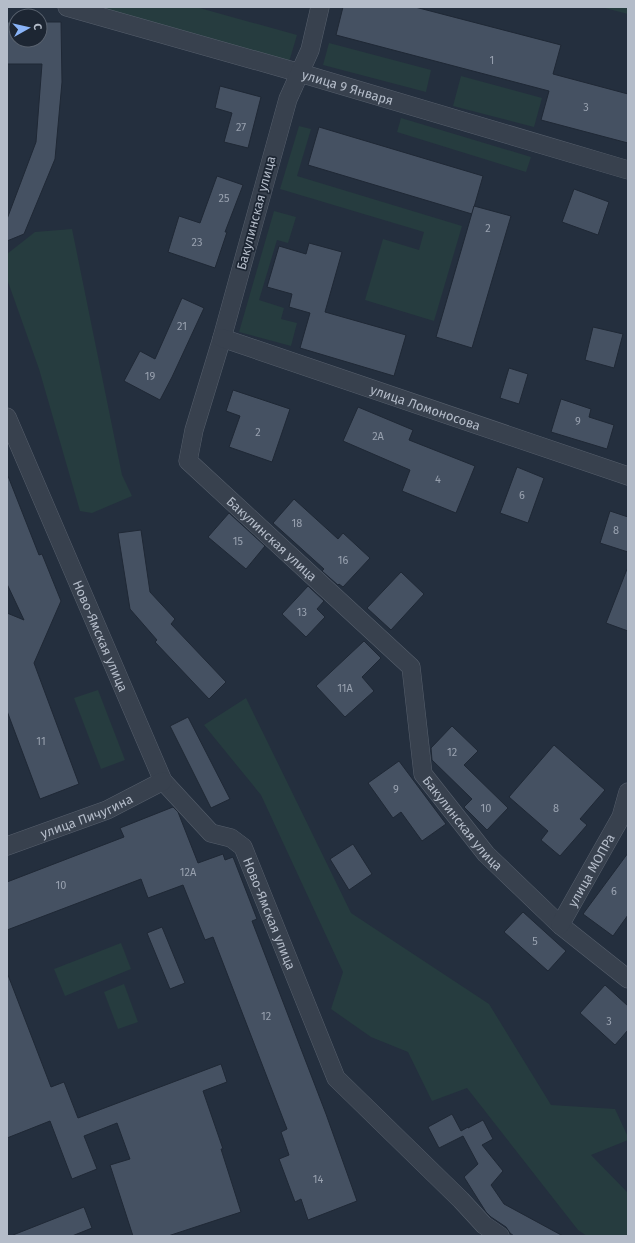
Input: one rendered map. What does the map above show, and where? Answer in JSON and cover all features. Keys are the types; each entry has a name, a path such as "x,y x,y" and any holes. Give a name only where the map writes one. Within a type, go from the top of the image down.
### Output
{"street":[{"name":"улица 9 Января","path":"67,7 628,170"},
{"name":"Бакулинская улица","path":"320,7 310,50 288,99 222,338 194,430 188,461 411,667 423,774 486,854 560,925 628,980"},
{"name":"улица Ломоносова","path":"222,338 628,476"},
{"name":"Ново-Ямская улица","path":"7,417 164,781 210,833 231,838 243,847 336,1078 461,1200 484,1225 500,1236"},
{"name":"улица Пичугина","path":"7,846 108,810 164,781"},
{"name":"улица МОПРа","path":"560,925 621,817 628,792"}],"green space":[{"path":"89,7 196,7 297,35 289,62"},
{"path":"601,7 628,7 628,14"},
{"path":"329,43 431,70 426,92 323,65"},
{"path":"461,76 542,98 534,127 453,106"},
{"path":"401,118 531,157 526,172 397,132"},
{"path":"299,126 311,129 297,176 462,226 434,321 365,300 383,239 419,250 424,232 280,189"},
{"path":"274,211 296,217 288,243 277,240 259,300 284,308 281,319 297,323 291,346 239,332"},
{"path":"72,229 122,475 132,496 92,513 80,511 39,369 7,279 7,254 35,232"},
{"path":"98,690 125,760 101,769 74,698"},
{"path":"246,698 351,913 489,1004 551,1105 615,1109 628,1140 591,1155 628,1193 628,1236 587,1236 578,1230 467,1088 432,1101 408,1052 371,1037 331,1009 343,972 261,795 204,725"},
{"path":"121,943 131,969 65,996 54,969"},
{"path":"124,984 138,1022 118,1029 104,992"}],"building":[{"path":"343,7 415,7 561,45 553,74 628,94 628,143 541,120 549,91 336,35"},
{"path":"7,22 8,48 48,48 48,22 61,22 62,82 55,159 24,234 7,241 7,219 36,142 42,64 7,64"},
{"path":"220,86 261,97 248,148 224,142 232,113 215,108"},
{"path":"319,127 483,176 472,214 308,165"},
{"path":"217,176 243,185 225,232 227,232 215,268 168,252 179,216 200,223"},
{"path":"574,189 609,202 598,235 562,222"},
{"path":"474,206 511,216 472,348 436,337"},
{"path":"309,243 342,252 325,312 406,335 394,376 300,348 310,313 289,307 292,294 267,287 279,246 306,254"},
{"path":"182,298 204,308 160,400 124,381 140,351 155,359"},
{"path":"593,327 623,334 614,368 585,360"},
{"path":"509,368 528,374 519,404 500,398"},
{"path":"233,390 290,409 272,462 229,447 240,416 226,411"},
{"path":"561,399 591,409 589,417 614,425 607,449 551,432"},
{"path":"358,407 413,430 409,440 475,466 456,513 402,491 410,470 343,441"},
{"path":"517,467 544,478 528,523 500,513"},
{"path":"7,476 39,555 42,554 61,601 34,663 79,784 40,799 7,711 7,613 24,620 7,584"},
{"path":"294,499 338,539 343,533 370,558 343,587 339,584 338,585 322,571 324,569 273,523"},
{"path":"610,511 628,517 628,552 600,543"},
{"path":"229,513 265,546 246,569 208,537"},
{"path":"141,530 150,592 175,619 171,624 226,682 209,699 155,642 157,640 130,609 118,533"},
{"path":"628,569 628,631 606,623"},
{"path":"401,572 424,594 391,630 367,608"},
{"path":"308,586 324,601 317,609 325,617 306,637 282,614"},
{"path":"364,641 381,658 362,677 374,691 345,717 316,686"},
{"path":"188,717 230,799 211,808 170,726"},
{"path":"452,726 478,751 464,765 508,808 487,830 464,807 472,799 432,760 431,748"},
{"path":"554,745 605,790 580,819 587,825 560,856 541,840 548,831 509,797"},
{"path":"399,761 446,824 422,841 401,812 393,818 368,783"},
{"path":"173,807 178,812 198,863 223,854 225,860 233,857 257,919 252,921 326,1114 357,1201 308,1220 301,1199 295,1202 279,1159 289,1155 281,1132 287,1129 213,937 205,940 183,885 148,898 141,879 7,930 7,882 124,837 120,828"},
{"path":"353,844 372,874 349,890 330,859"},
{"path":"628,853 628,915 613,936 583,914"},
{"path":"523,912 566,951 548,971 504,932"},
{"path":"162,927 185,983 170,989 147,933"},
{"path":"8,975 51,1087 64,1082 78,1118 221,1064 227,1082 203,1091 223,1149 221,1149 241,1212 168,1236 133,1236 110,1165 130,1159 117,1123 84,1136 97,1169 72,1179 50,1121 7,1138"},
{"path":"605,985 628,1006 628,1030 615,1045 580,1013"},
{"path":"452,1114 461,1131 483,1120 493,1139 482,1145 503,1171 491,1185 504,1204 563,1236 514,1236 506,1227 486,1212 464,1177 478,1164 463,1136 439,1148 428,1127"},
{"path":"84,1207 92,1228 72,1236 13,1236 13,1235"}]}
